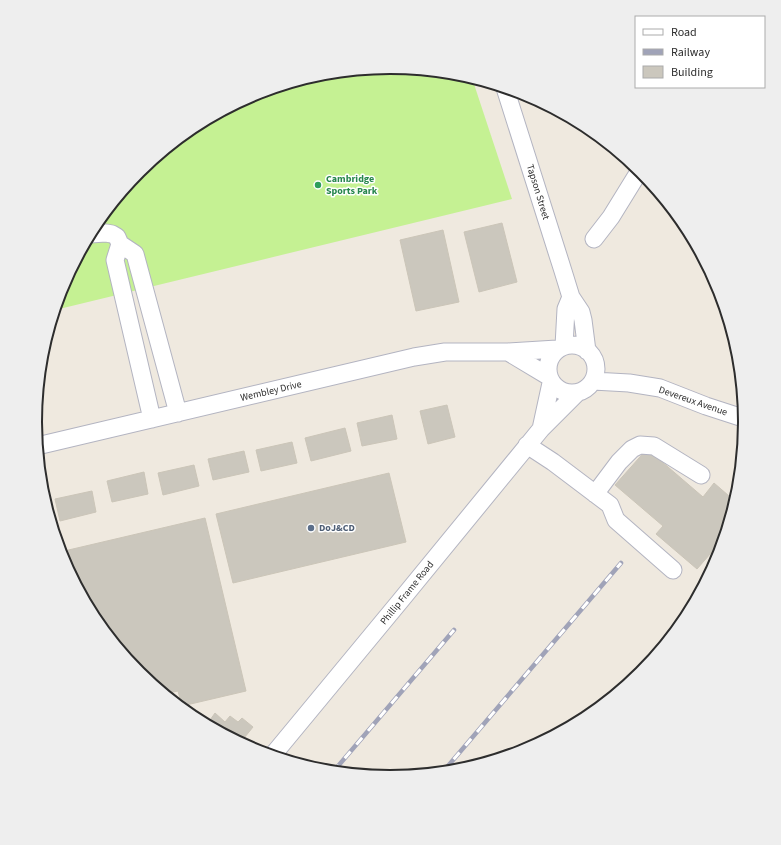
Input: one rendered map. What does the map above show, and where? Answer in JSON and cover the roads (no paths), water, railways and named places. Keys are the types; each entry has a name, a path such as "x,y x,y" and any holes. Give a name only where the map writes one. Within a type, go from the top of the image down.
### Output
{"street":[{"name":"Tapson Street","path":"507,94 571,297 578,305 584,320 587,351"},
{"path":"594,239 611,217 637,176"},
{"path":"98,233 112,234 117,237 120,244 135,254 178,413"},
{"path":"120,244 116,260 152,419"},
{"path":"561,348 566,309 571,297"},
{"path":"572,345 580,347 593,357 596,373 593,381 589,386 577,393 570,394 563,392 556,388 550,379 547,368 549,361 552,355 561,348 572,345"},
{"name":"Wembley Drive","path":"43,445 414,357 445,352 508,352 561,348"},
{"path":"508,352 550,379"},
{"name":"Phillip Frame Road","path":"541,429 550,379"},
{"name":"Devereux Avenue","path":"593,381 629,383 660,388 739,417"},
{"name":"Phillip Frame Road","path":"275,752 527,445 577,393"},
{"path":"527,445 610,505 616,520 673,570"},
{"path":"595,494 619,462 632,449 640,445 654,446 701,475"}],"railway":[{"path":"448,766 621,563"},
{"path":"338,767 454,630"}],"place":[{"name":"Cambridge Sports Park","path":"318,185"},
{"name":"DoJ&CD","path":"311,528"}]}
